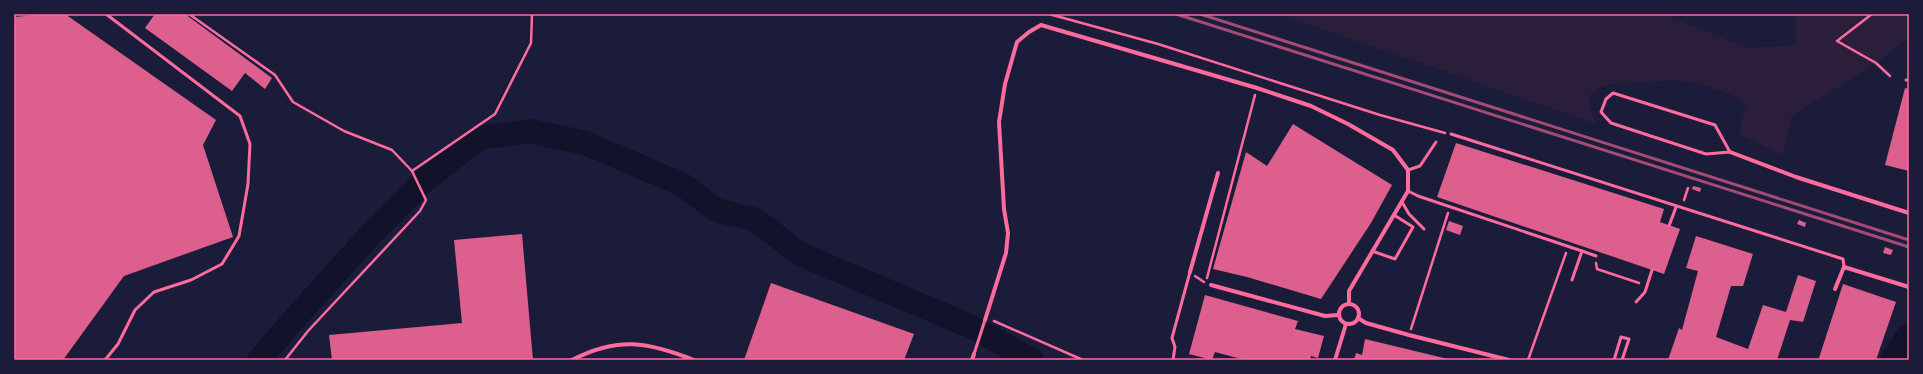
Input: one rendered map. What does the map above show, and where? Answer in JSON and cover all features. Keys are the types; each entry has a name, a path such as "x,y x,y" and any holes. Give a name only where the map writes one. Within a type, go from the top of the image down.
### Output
{"street":[{"path":"986,319 1006,252 1008,232 1004,209 999,122 1005,84 1017,42 1041,25 1257,88 1311,106 1348,124 1393,150 1408,170 1408,191 1350,291 1349,303"},
{"path":"1730,152 1796,177 1909,213"},
{"path":"1190,272 1218,173"},
{"path":"1836,289 1844,267 1909,287"},
{"path":"1211,285 1325,316 1338,315"},
{"path":"1349,303 1358,308 1358,318 1352,324 1346,324 1338,315 1340,308 1349,303"},
{"path":"1358,318 1366,323 1409,335 1509,360"},
{"path":"1335,360 1346,324"},
{"path":"572,360 592,350 618,344 644,344 694,360"},
{"path":"972,360 974,354"}],"lane":[{"path":"105,360 118,344 135,310 154,292 191,280 222,264 239,236 248,184 250,144 240,116 106,14"},
{"path":"1613,93 1715,124 1730,152 1706,154 1611,123 1601,112 1606,99 1613,93"},
{"path":"1451,134 1843,259 1844,267"},
{"path":"1408,170 1420,166 1436,142"},
{"path":"1408,191 1450,207 1596,256"},
{"path":"1402,202 1409,214 1424,229"},
{"path":"1669,226 1676,207"},
{"path":"1372,251 1395,259 1413,228 1394,215"},
{"path":"1572,280 1582,251"},
{"path":"1636,302 1645,292 1652,270"},
{"path":"1173,360 1176,347 1172,338 1190,272"},
{"path":"974,354 986,319"},
{"path":"1614,360 1621,337 1629,339 1622,360"}],"path":[{"path":"189,14 275,75 293,102 344,131 392,150 412,171 423,191 426,200 420,211 308,331 285,360"},
{"path":"412,171 495,114 531,44 532,14"},
{"path":"1049,14 1158,44 1373,112 1451,134"},
{"path":"1872,14 1837,41 1876,63 1890,76"},
{"path":"1190,272 1205,283 1257,88"},
{"path":"1686,192 1688,188"},
{"path":"1409,335 1450,207"},
{"path":"1528,360 1568,246"},
{"path":"1596,256 1597,269 1647,286"},
{"path":"986,319 1083,360"}],"shaded area":[{"path":"1278,14 1663,14 1748,48 1796,45 1796,14 1909,14 1909,37 1876,63 1792,116 1783,155 1739,134 1746,102 1707,87 1673,80 1611,84 1601,87 1593,92 1589,99 1590,110 1597,124"}],"building":[{"path":"65,14 216,120 203,145 233,237 124,276 63,360 14,360 14,17"},
{"path":"155,14 185,14 272,78 265,89 245,73 232,91 145,28"},
{"path":"1905,88 1909,89 1909,171 1885,165"},
{"path":"1293,124 1392,185 1371,223 1321,299 1247,277 1213,269 1246,152 1267,166"},
{"path":"1456,143 1664,209 1660,222 1680,229 1664,274 1437,197"},
{"path":"1693,186 1701,188 1700,192 1692,189"},
{"path":"1799,220 1806,223 1805,227 1797,224"},
{"path":"1449,221 1463,226 1460,235 1446,230"},
{"path":"522,234 533,360 332,360 329,335 462,323 454,240"},
{"path":"1696,236 1753,254 1743,286 1731,286 1716,337 1748,349 1763,305 1786,312 1798,275 1816,281 1803,322 1790,320 1777,360 1668,360 1679,328 1682,330 1698,271 1686,268"},
{"path":"1885,247 1893,250 1891,255 1883,253"},
{"path":"771,283 914,334 904,360 744,360"},
{"path":"1843,284 1896,302 1876,360 1826,360 1819,358"},
{"path":"1205,295 1298,321 1295,329 1324,336 1318,358 1311,356 1310,360 1245,360 1215,352 1212,360 1189,354"},
{"path":"1365,339 1448,359 1354,360 1356,353 1362,355"}],"waterway":[{"path":"259,360 373,232 424,181 479,138 531,131 585,143 683,185 716,210 756,220 800,254 974,328 1032,360"},
{"path":"1892,360 1909,335"}],"railway":[{"path":"1176,14 1909,247"},
{"path":"1200,14 1909,240"}]}
